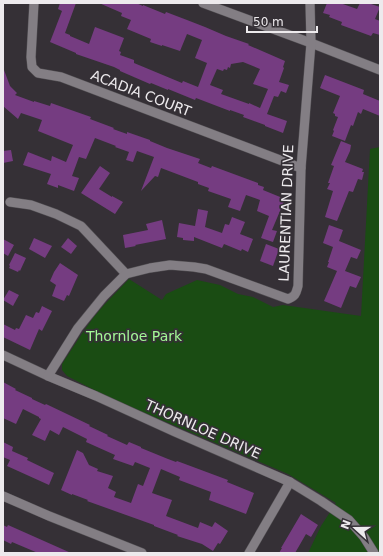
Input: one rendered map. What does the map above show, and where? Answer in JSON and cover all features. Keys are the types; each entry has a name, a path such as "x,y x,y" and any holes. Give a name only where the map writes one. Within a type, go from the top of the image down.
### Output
{"street":[{"name":"ACADIA COURT","path":"34,3 31,57 32,67 38,73 61,77 301,168"},
{"path":"203,3 311,42 380,70"},
{"name":"LAURENTIAN DRIVE","path":"126,274 170,265 194,267 206,269 288,299 296,294 298,286 301,168 311,42 310,3"},
{"path":"10,202 31,205 56,214 81,226 126,274 104,296 78,328 48,376"},
{"name":"THORNLOE DRIVE","path":"3,355 290,482 349,520 364,537 374,553"},
{"path":"249,553 290,482"},
{"path":"3,496 142,553"}],"green space":[{"name":"Thornloe Park","path":"380,147 380,553 308,553 321,526 336,503 288,474 108,397 67,376 62,370 62,364 93,318 129,279 162,300 166,294 197,280 220,285 238,294 253,297 273,307 283,305 361,316 370,149"}],"building":[{"path":"60,3 76,3 65,33 70,36 89,44 95,27 124,38 119,51 121,52 120,55 134,60 134,63 182,83 183,81 198,87 207,63 195,58 202,40 187,34 180,51 150,42 151,39 127,29 131,20 121,16 122,13 99,3 136,3 165,14 166,12 249,44 248,45 285,61 279,82 289,85 286,93 281,91 278,97 274,96 267,114 287,121 283,133 243,117 244,115 196,98 195,100 151,83 150,84 114,67 76,54 50,42 62,11 58,9","holes":["243,62 260,69 253,84 268,89 260,108 221,94 223,90 210,85 217,69 223,71 224,69 227,70 228,67 230,68 231,64"]},
{"path":"327,3 340,3 357,9 360,3 368,3 380,7 375,19 380,21 380,35 373,33 371,36 341,25 342,22 323,13"},
{"path":"3,70 10,86 17,93 15,95 50,106 51,103 91,117 90,119 114,128 113,129 127,134 127,132 200,159 198,163 211,168 212,166 258,183 258,185 264,187 263,190 285,199 272,230 277,231 273,242 261,238 269,216 257,211 260,200 246,195 240,211 228,207 231,199 208,191 209,188 198,184 198,182 161,168 158,177 155,176 141,191 154,157 137,151 133,162 126,160 129,152 95,138 86,159 79,157 72,176 79,178 74,191 58,185 58,188 47,184 51,174 23,165 28,152 51,161 52,156 66,162 73,145 38,131 42,120 21,113 18,119 3,106"},
{"path":"325,75 364,90 363,94 380,101 380,116 363,109 361,114 358,112 345,141 332,136 338,117 333,113 340,96 320,88"},
{"path":"341,141 351,145 345,162 363,169 362,172 364,172 362,180 358,179 353,192 349,191 337,221 325,217 333,191 327,189 334,166 331,165"},
{"path":"11,150 13,161 3,163 3,151"},
{"path":"100,166 110,173 99,189 123,202 115,214 81,193"},
{"path":"198,209 208,211 205,227 222,233 225,224 229,225 232,217 245,222 240,234 253,239 248,252 242,249 241,251 224,244 222,248 194,237 194,241 183,240 183,238 177,237 179,223 195,226"},
{"path":"162,220 166,239 125,248 123,235 148,230 146,224"},
{"path":"329,225 343,230 339,241 361,250 357,259 351,257 345,271 361,277 356,288 350,286 341,308 324,301 337,271 327,267 333,247 323,243"},
{"path":"34,238 52,246 45,258 29,249"},
{"path":"68,238 77,246 71,254 61,247"},
{"path":"3,239 14,245 8,256 3,253"},
{"path":"266,244 279,249 273,266 260,261"},
{"path":"15,253 26,258 20,271 19,270 18,272 9,268"},
{"path":"60,263 78,275 69,296 67,295 64,301 52,296 56,285 50,281"},
{"path":"9,290 19,295 13,306 3,300"},
{"path":"42,306 52,311 42,331 39,329 30,350 3,337 3,324 15,330 16,328 19,329 26,315 33,318 36,312 39,313"},
{"path":"3,382 32,399 90,425 89,426 108,435 107,436 127,445 129,442 168,459 228,480 227,482 254,493 246,514 209,500 211,492 179,480 180,477 161,469 152,493 172,500 166,516 198,528 200,522 212,527 215,522 228,531 220,544 218,543 213,551 202,544 177,536 178,535 154,525 61,490 77,450 83,453 89,465 98,469 97,471 113,476 108,488 116,492 114,497 131,503 138,484 143,486 150,468 135,462 133,466 113,459 115,455 86,442 87,439 63,427 59,435 50,430 45,441 32,435 41,419 39,417 23,409 16,424 3,418"},
{"path":"3,442 13,447 12,451 28,458 27,460 54,473 49,485 7,466 10,460 3,457"},
{"path":"301,514 318,525 311,537 306,534 295,553 279,553 281,548"},
{"path":"3,525 7,527 8,525 71,553 38,553 12,542 11,544 3,540"}]}
